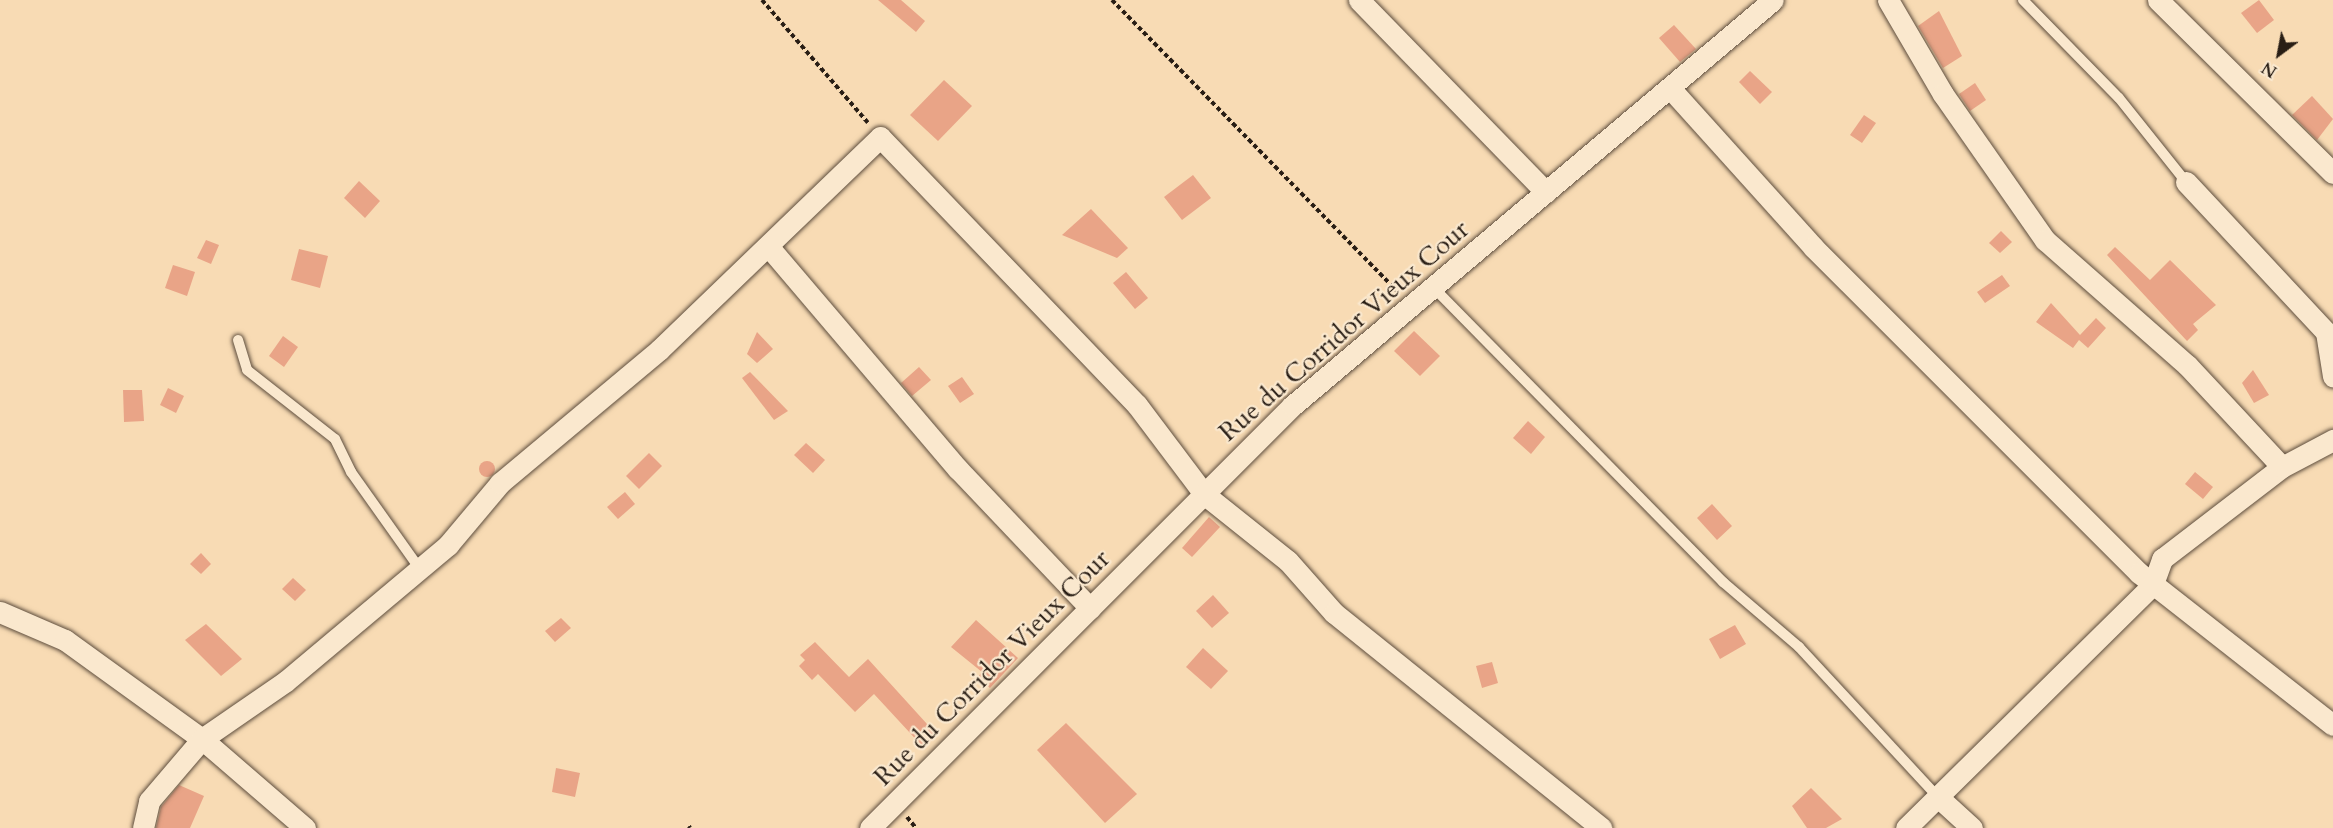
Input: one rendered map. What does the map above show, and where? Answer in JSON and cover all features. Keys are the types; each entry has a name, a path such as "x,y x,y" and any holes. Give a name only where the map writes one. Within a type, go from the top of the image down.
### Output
{"street":[{"path":"1359,0 1546,192"},
{"name":"Rue du Corridor Vieux Cour","path":"870,828 1292,406 1773,0"},
{"path":"1888,0 1943,94 2045,240 2187,365 2282,467"},
{"path":"2158,0 2333,173"},
{"path":"1670,88 1812,247 2153,584 2333,725"},
{"path":"143,828 149,801 202,739 286,681 420,569 500,483 659,350 880,137 1137,405 1204,494 1288,561 1334,613 1601,828"},
{"path":"2186,182 2326,332 2333,376"},
{"path":"768,246 958,469 1090,608"},
{"path":"1906,828 2153,584 2162,559 2282,467 2333,440"},
{"path":"0,612 65,640 202,739 305,828"},
{"path":"1938,796 1972,828"}],"lane":[{"path":"2023,0 2119,98 2186,182"},
{"path":"1433,287 1723,582 1799,647 1938,796"},
{"path":"238,340 247,370 335,439 351,472 420,569"}],"path":[{"path":"762,0 880,137"},
{"path":"1112,0 1411,306"}],"building":[{"path":"878,0 901,0 925,21 916,32"},
{"path":"2259,0 2274,20 2257,33 2241,13"},
{"path":"1939,11 1962,56 1943,68 1918,26"},
{"path":"1674,25 1696,49 1680,62 1659,38"},
{"path":"1750,71 1772,92 1760,104 1739,82"},
{"path":"944,80 972,106 938,141 910,115"},
{"path":"1975,83 1986,100 1970,111 1959,94"},
{"path":"2312,96 2333,119 2317,140 2292,115"},
{"path":"1864,115 1876,123 1862,143 1850,135"},
{"path":"1193,175 1211,198 1182,220 1164,197"},
{"path":"359,181 380,201 365,218 344,198"},
{"path":"1091,209 1128,248 1117,258 1062,235"},
{"path":"2001,231 2012,242 2000,253 1989,243"},
{"path":"206,240 219,245 211,264 197,258"},
{"path":"2115,247 2150,280 2170,260 2216,305 2193,324 2198,330 2187,341 2107,255"},
{"path":"299,249 328,256 320,288 291,280"},
{"path":"173,265 195,272 187,296 165,288"},
{"path":"1126,272 1148,298 1135,309 1113,283"},
{"path":"2002,275 2010,286 1985,303 1977,292"},
{"path":"2051,303 2080,335 2096,318 2106,328 2088,348 2079,340 2073,348 2036,322"},
{"path":"1414,331 1440,356 1420,376 1394,351"},
{"path":"757,332 773,349 757,363 747,354"},
{"path":"283,336 298,347 284,367 269,356"},
{"path":"919,367 931,380 912,396 901,383"},
{"path":"2253,370 2269,395 2254,403 2242,383"},
{"path":"750,372 788,411 774,420 742,378"},
{"path":"962,377 974,394 960,403 948,386"},
{"path":"168,388 184,396 176,413 160,405"},
{"path":"123,390 142,390 144,421 124,422"},
{"path":"1528,421 1545,437 1531,454 1513,438"},
{"path":"806,443 825,460 813,473 794,455"},
{"path":"649,453 662,466 639,489 626,476"},
{"path":"487,461 493,463 495,469 493,475 487,477 481,475 479,469 481,463"},
{"path":"2195,472 2213,487 2203,499 2185,484"},
{"path":"625,492 635,504 618,519 607,507"},
{"path":"1712,504 1732,526 1717,540 1697,518"},
{"path":"1209,517 1220,527 1192,557 1182,548"},
{"path":"201,553 211,564 201,574 190,564"},
{"path":"293,578 306,590 295,601 282,589"},
{"path":"1213,595 1229,613 1212,628 1196,611"},
{"path":"561,618 571,628 555,642 545,631"},
{"path":"976,620 1018,658 990,688 977,678 982,672 951,647"},
{"path":"206,624 242,659 221,676 185,640"},
{"path":"1735,625 1746,644 1720,659 1709,639"},
{"path":"815,642 849,677 868,659 937,735 923,747 874,694 855,712 818,674 812,680 799,666 805,660 800,655"},
{"path":"1203,648 1228,671 1211,689 1186,667"},
{"path":"1492,662 1498,683 1482,688 1476,666"},
{"path":"1066,723 1137,794 1105,823 1037,750"},
{"path":"556,768 580,773 575,797 552,792"},
{"path":"179,785 204,796 190,828 156,828 161,807"},
{"path":"1811,788 1842,819 1826,828 1807,828 1792,806"}]}
